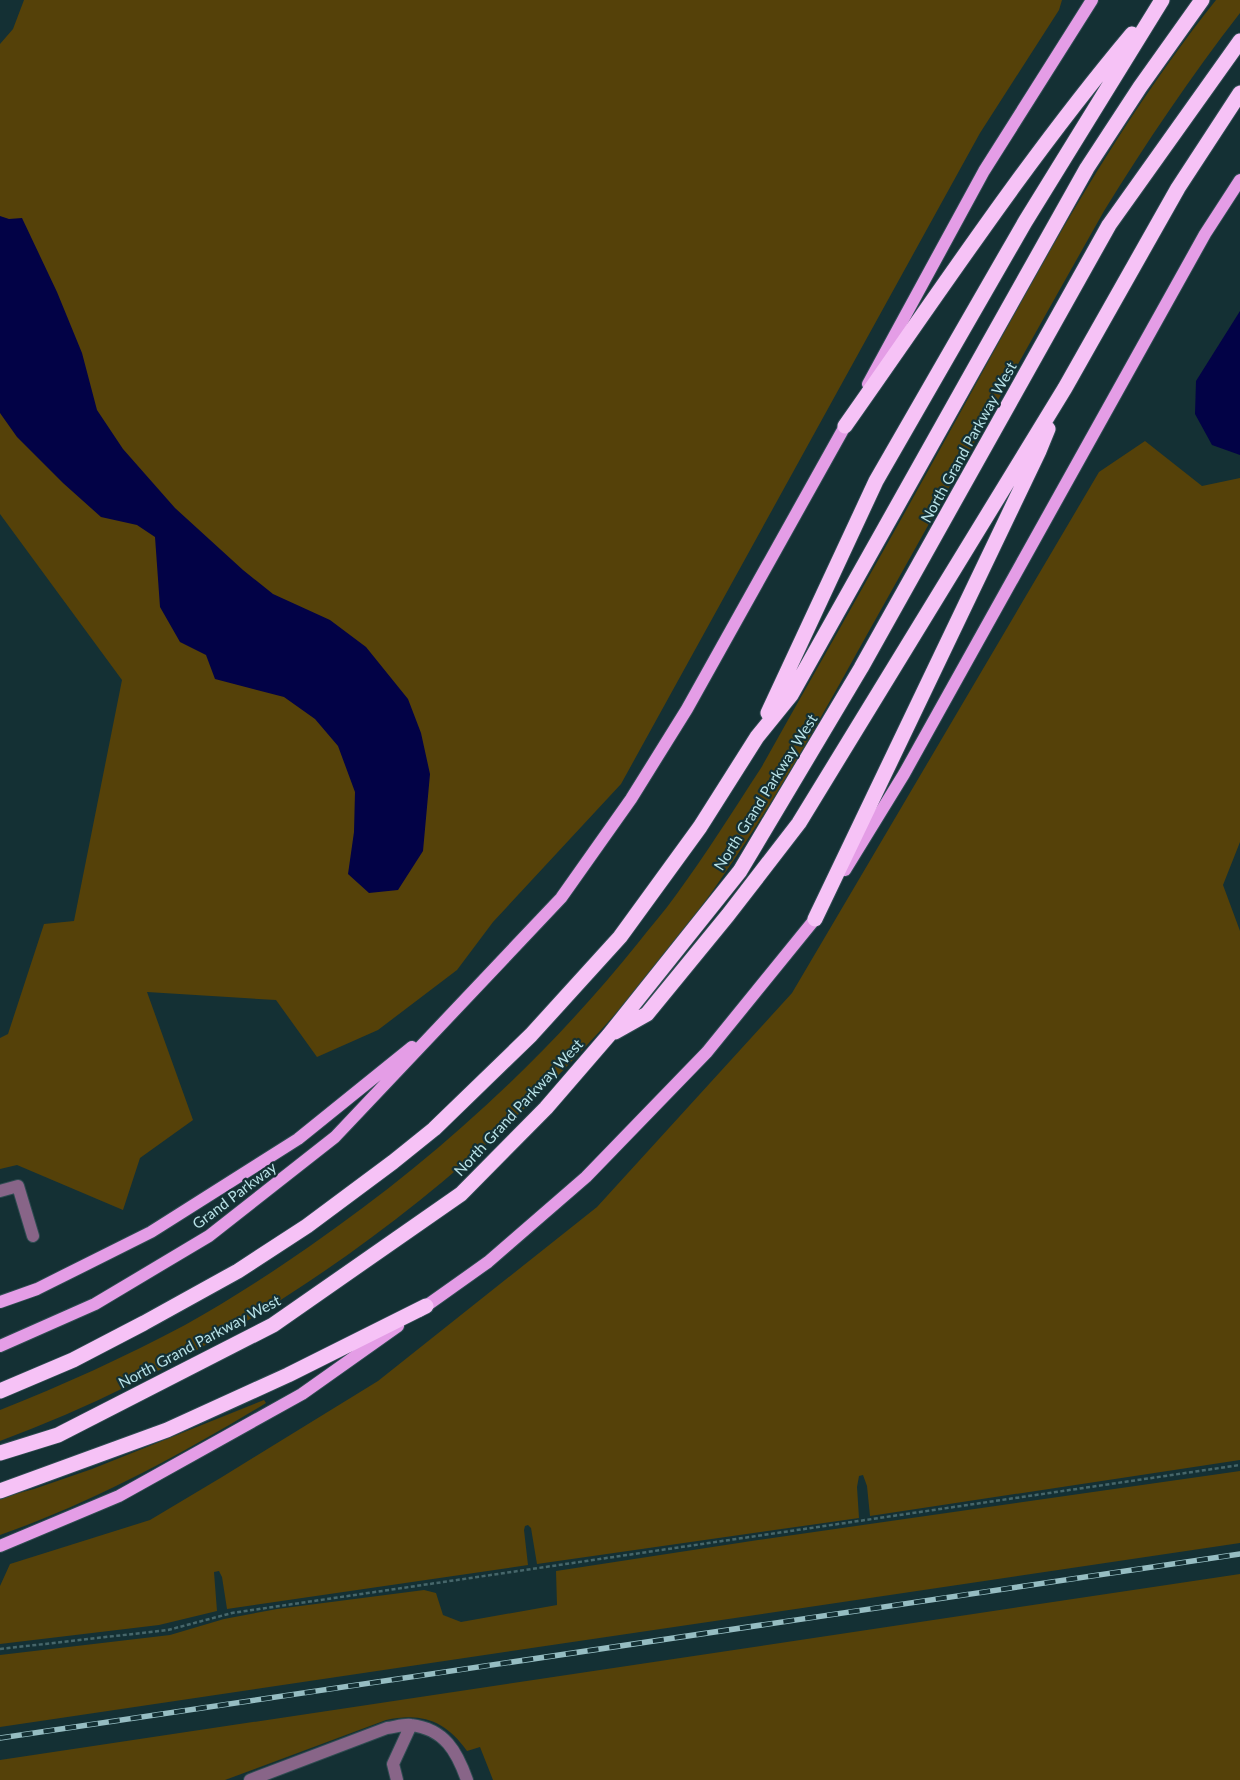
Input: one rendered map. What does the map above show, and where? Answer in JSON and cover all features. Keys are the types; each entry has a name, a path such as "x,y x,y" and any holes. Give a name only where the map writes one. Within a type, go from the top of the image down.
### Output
{"highway":[{"path":"845,426 986,224 1084,92 1161,0"},
{"path":"757,737 876,481 1024,222 1161,0"},
{"name":"North Grand Parkway West","path":"0,1391 73,1360 144,1324 238,1271 307,1226 434,1129 531,1035 620,937 700,827 757,737 791,695 1087,168 1140,87 1202,0"},
{"name":"North Grand Parkway West","path":"0,1453 58,1435 273,1325 461,1194 546,1108 609,1035 740,871 861,668 1109,226 1240,41"},
{"path":"609,1035 647,1014 728,915 799,823 1065,388 1178,188 1240,93"},
{"path":"814,919 1039,451 1065,388"},
{"path":"0,1491 167,1430 288,1376 426,1306"}],"main road":[{"path":"0,1302 37,1289 151,1232 298,1138 449,1017 560,898 631,799 687,709 845,426 984,171 1092,0"},
{"path":"0,1546 119,1496 302,1394 488,1262 586,1177 707,1052 814,919 904,774 1205,234 1240,180"},
{"name":"Grand Parkway","path":"0,1346 95,1304 209,1236 335,1137 449,1017"}],"lane":[{"path":"0,1191 18,1186 33,1236"},
{"path":"250,1780 387,1728 411,1725 431,1731 447,1740 458,1757 467,1780"},
{"path":"397,1780 393,1764 411,1725"}],"path":[{"path":"0,1649 168,1630 232,1613 1240,1465"}],"shaded area":[{"path":"24,0 1062,0 1059,10 980,133 621,784 493,922 457,970 378,1030 317,1057 276,1000 147,992 193,1120 140,1158 123,1210 17,1165 0,1169 0,1038 8,1034 44,924 74,921 122,680 0,514 0,44 13,29"},
{"path":"1216,0 1240,0 1240,13 1169,110 1104,211 769,806 727,870 658,963 581,1051 497,1134 407,1211 311,1280 210,1342 107,1396 0,1441 0,1410 94,1370 185,1325 264,1277 356,1213 400,1179 485,1106 564,1028 602,986 676,895 761,768 1082,196 1146,96"},
{"path":"0,216 9,219 22,218 57,292 82,353 97,410 123,449 175,508 243,570 273,594 330,620 366,647 408,699 421,733 430,774 423,851 398,890 369,893 348,874 354,832 355,792 338,746 315,719 284,697 215,679 206,655 180,642 160,607 155,537 137,525 101,517 63,483 17,437 0,413"},
{"path":"1240,311 1240,455 1212,445 1195,414 1196,381"},
{"path":"1145,441 1202,486 1240,478 1240,842 1223,885 1240,931 1240,1460 870,1516 867,1486 863,1475 859,1476 857,1487 859,1518 537,1564 531,1528 528,1525 525,1526 524,1530 528,1565 227,1609 222,1577 219,1571 214,1572 217,1611 159,1625 0,1644 0,1586 10,1564 150,1520 222,1477 378,1381 597,1207 792,993 1099,472"},
{"path":"264,1400 266,1403 137,1476 69,1508 0,1535 0,1498 34,1489 92,1469"},
{"path":"1240,1471 1240,1543 0,1727 0,1655 170,1635 224,1619 277,1609 424,1590 436,1593 443,1615 461,1622 557,1605 556,1571"},
{"path":"1240,1574 1240,1780 493,1780 480,1747 467,1751 451,1732 442,1726 422,1718 411,1717 386,1720 225,1780 0,1780 0,1760"}],"railway":[{"path":"0,1738 1240,1554"}]}
